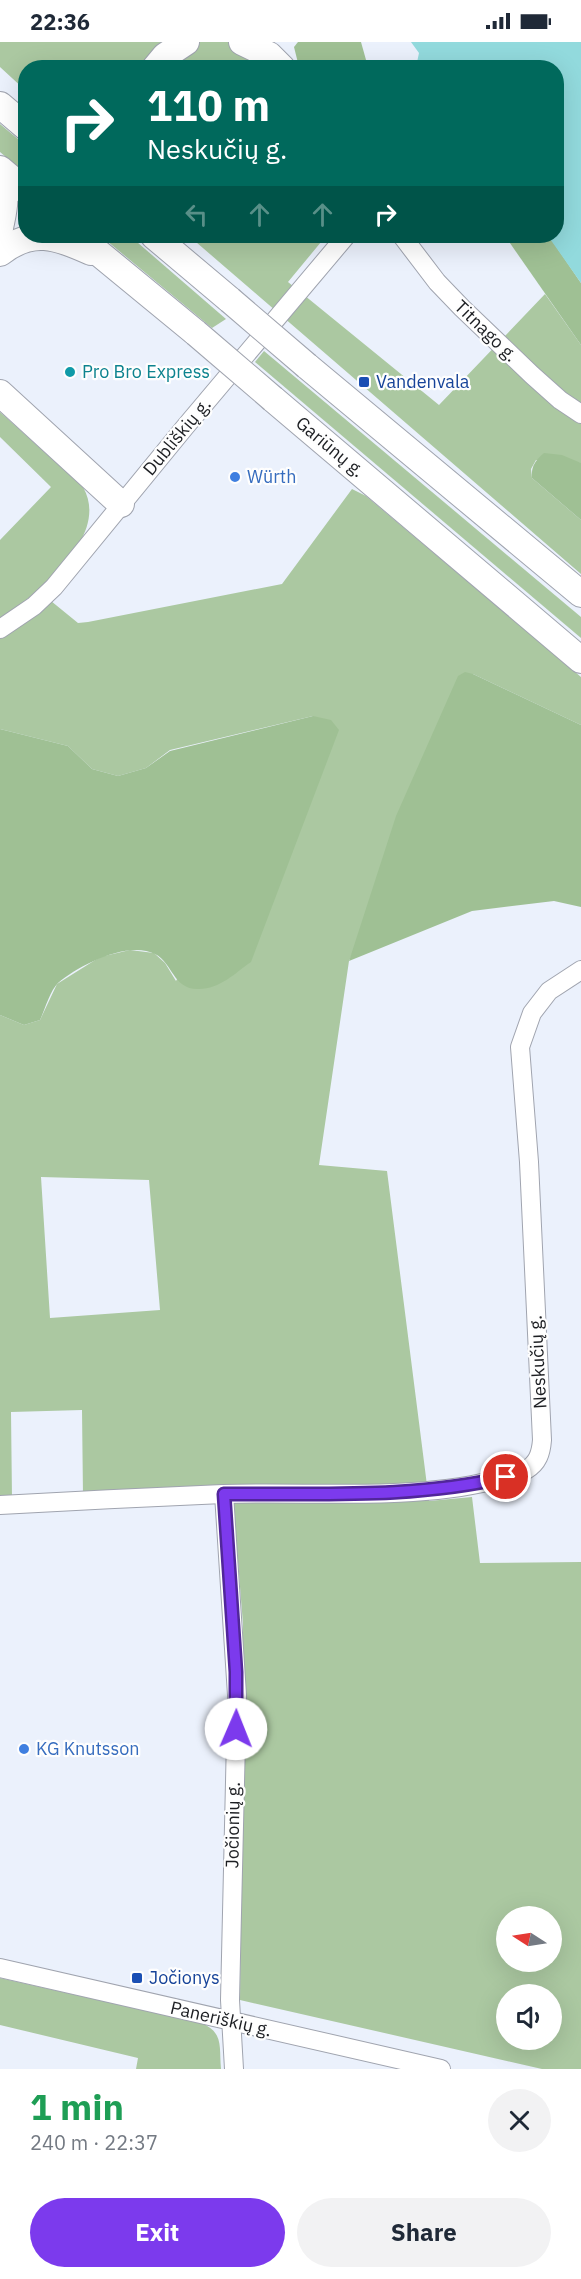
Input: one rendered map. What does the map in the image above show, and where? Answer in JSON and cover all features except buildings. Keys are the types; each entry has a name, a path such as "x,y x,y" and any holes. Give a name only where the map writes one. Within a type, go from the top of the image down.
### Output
{"highway":[{"path":"162,60 186,42"},
{"path":"242,42 262,51 273,60"},
{"path":"0,169 18,184"},
{"path":"0,182 5,205 0,228"},
{"path":"0,253 18,242"},
{"path":"69,243 105,258"},
{"name":"Gariūnų g.","path":"87,243 581,660"},
{"path":"162,243 581,594"},
{"path":"0,393 121,504"}],"street":[{"name":"Dubliškių g.","path":"0,628 34,606 54,587 340,243"},
{"name":"Titnago g.","path":"407,243 437,282 450,295 532,375 560,400 581,414"},
{"name":"Neskučių g.","path":"224,1494 371,1493 468,1486 525,1471 541,1454 529,1162 520,1047 532,1013 549,991 581,970"},
{"path":"0,1505 224,1494"},
{"name":"Jočionių g.","path":"224,1494 237,1695 231,2021 234,2069"},
{"name":"Paneriškių g.","path":"0,1968 441,2069"}],"green space":[{"path":"0,42 249,42 267,60 18,60 18,84 0,67"},
{"path":"298,42 361,42 366,60 297,60 294,47"},
{"path":"0,124 18,139 18,167 0,152"},
{"path":"109,243 138,243 226,319 212,328"},
{"path":"197,243 320,243 288,282 439,405 545,294 581,345 581,463 536,460 531,469 532,478 581,520 581,574"},
{"path":"510,243 554,243 581,283 581,345"},
{"path":"264,351 581,617 581,638 255,362"},
{"path":"0,412 78,481 83,487 89,506 87,526 78,545 65,563 49,580 0,621 0,540 51,487 0,437"},
{"path":"544,453 562,455 581,463 581,520 532,478 534,464"},
{"path":"352,489 366,496 581,677 581,725 473,674 349,961 319,1165 387,1171 429,1501 472,1497 480,1563 581,1562 581,2069 542,2069 240,2000 243,1624 232,1487 83,1496 82,1410 11,1412 12,1499 0,1499 0,1015 24,1025 40,1020 57,984 100,957 130,950 154,953 165,963 176,981 313,716 170,750 146,768 118,776 92,769 68,746 0,729 0,639 44,609 51,601 78,623 282,584","holes":["41,1177 149,1180 160,1310 50,1318"]},
{"path":"465,672 581,725 581,907 554,901 472,911 349,961 396,816 458,676"},
{"path":"313,716 331,720 339,730 251,962 220,983 199,989 190,988 178,981 166,963 155,954 144,950 118,952 91,962 58,983 50,995 40,1020 24,1025 0,1015 0,729 68,746 92,769 118,776 146,768 170,751"},
{"path":"0,1978 201,2023 214,2031 217,2036 221,2069 136,2069 138,2058 0,2025"}],"water":[{"path":"411,42 581,42 581,283 553,243 564,243 564,60 418,60 419,53"}],"place":[{"name":"Pro Bro Express","path":"70,372"},
{"name":"Vandenvala","path":"364,382"},
{"name":"Würth","path":"235,477"},
{"name":"KG Knutsson","path":"24,1749"},
{"name":"Jočionys","path":"137,1978"}],"route":[{"path":"236,1729 236,1672 224,1494 371,1493 468,1486 506,1477"}]}
